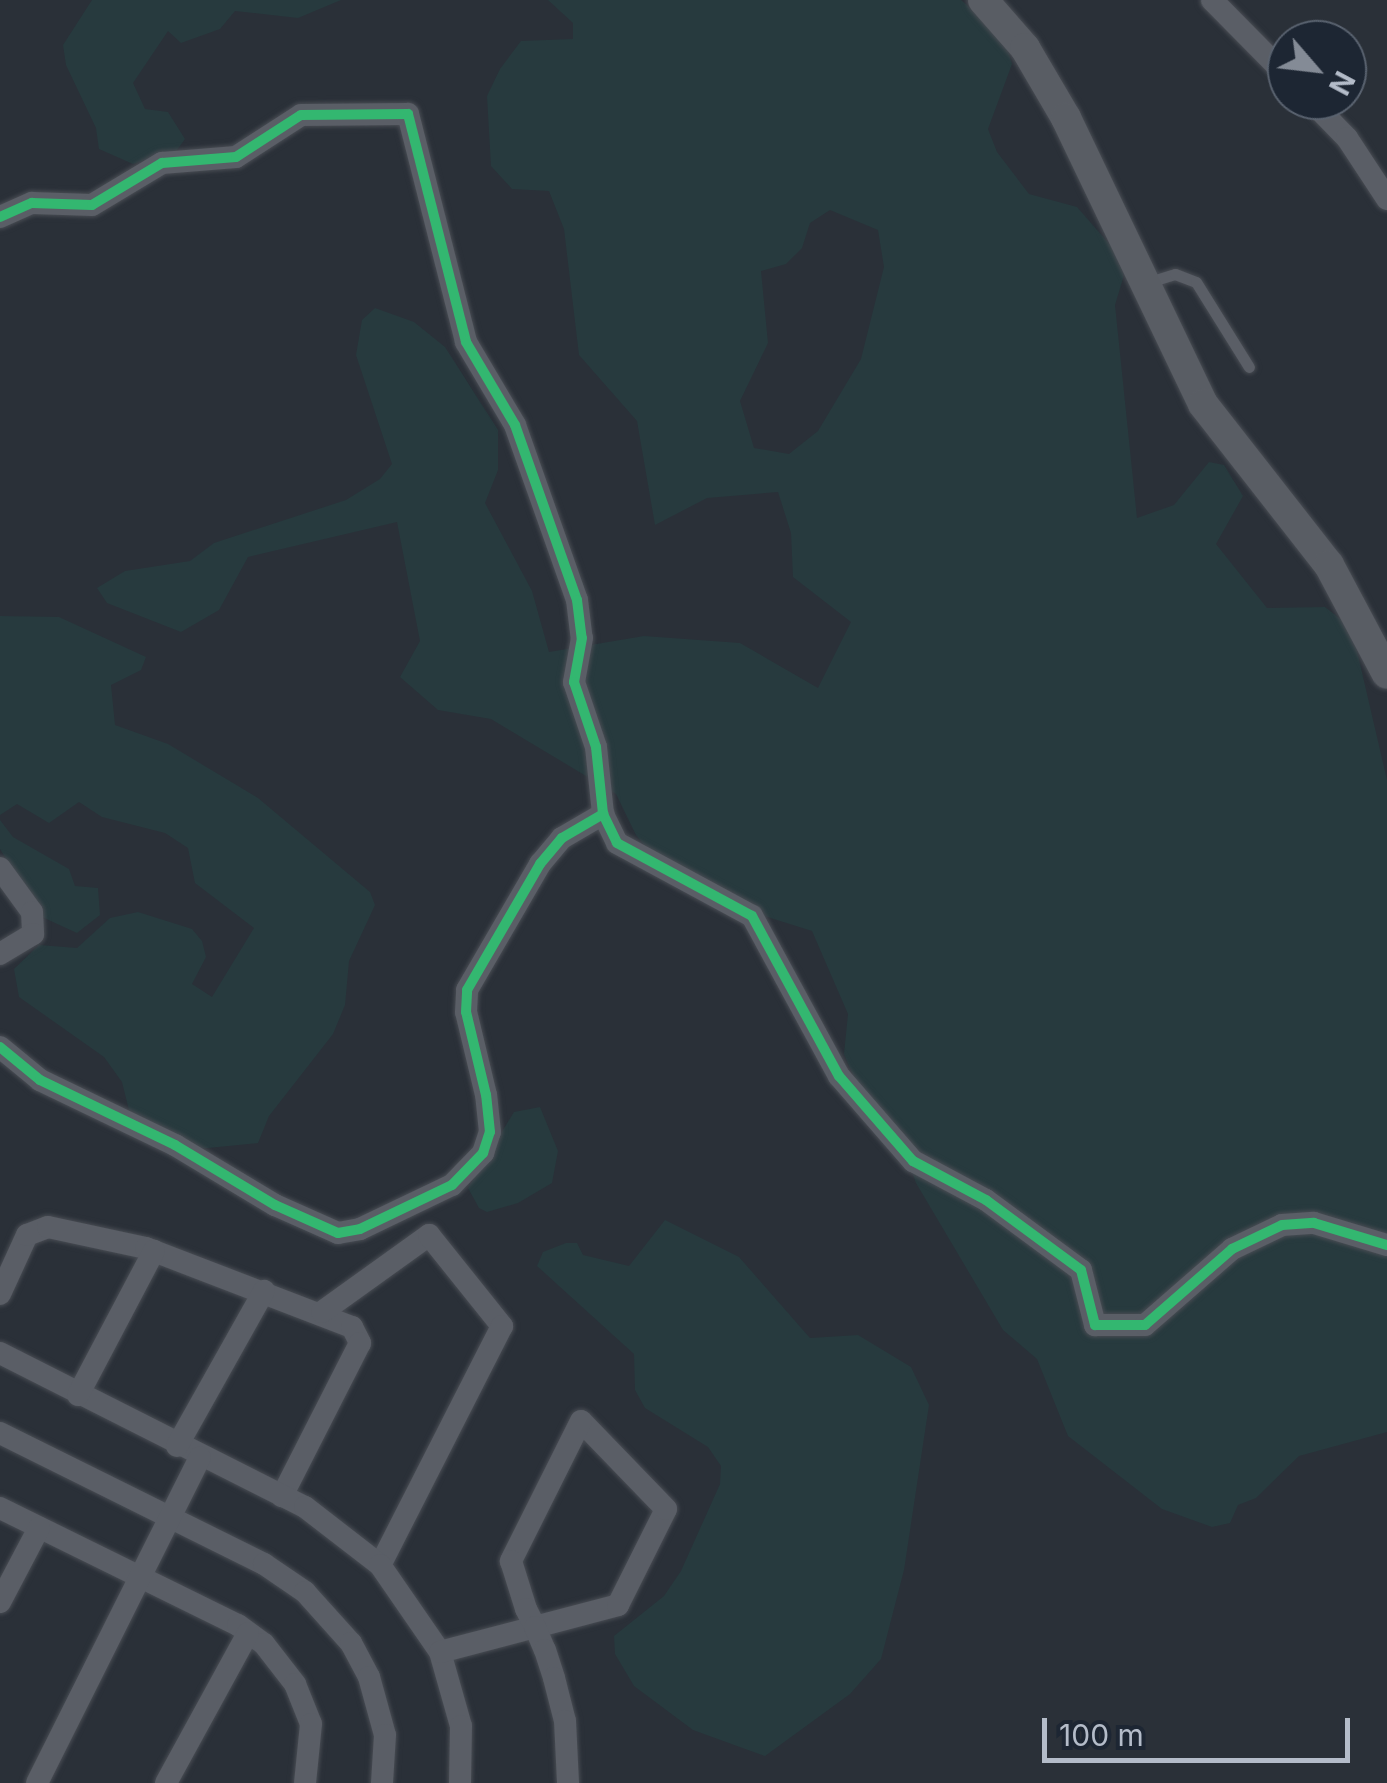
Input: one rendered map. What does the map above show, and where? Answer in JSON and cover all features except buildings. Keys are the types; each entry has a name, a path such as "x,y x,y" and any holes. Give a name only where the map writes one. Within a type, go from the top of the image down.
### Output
{"street":[{"path":"983,0 1047,82 1142,285 1203,404 1340,581 1387,674"},
{"path":"1212,0 1267,56"},
{"path":"0,217 32,203 92,205 162,163 236,157 301,115 396,109 413,118 466,342 520,434 577,600 582,626 574,682 596,747 603,814 617,843 635,858 712,889 752,916 840,1076 913,1161 986,1200 1081,1270 1094,1326 1145,1326 1232,1249 1282,1225 1314,1223 1387,1246"},
{"path":"1328,120 1360,155 1387,199"},
{"path":"0,1048 40,1080 174,1146 260,1197 338,1233 360,1230 452,1186 483,1153 490,1132 486,1095 466,1012 467,990 540,864 562,838 603,814"},
{"path":"0,868 32,912 32,934 0,954"},
{"path":"0,1294 28,1235 40,1228 86,1232 154,1252 322,1312 352,1327 360,1343 282,1496"},
{"path":"322,1312 428,1235 502,1326 380,1565"},
{"path":"78,1396 154,1252"},
{"path":"177,1446 264,1292"},
{"path":"0,1352 78,1396 282,1496 331,1524 380,1565 440,1652 461,1726 460,1783"},
{"path":"440,1652 535,1627 618,1605 666,1510 581,1421 510,1562 535,1627 565,1721 568,1783"},
{"path":"0,1434 288,1579 338,1626 377,1698 385,1735 382,1783"},
{"path":"36,1783 200,1458"},
{"path":"0,1508 248,1632 281,1663 307,1714 313,1744 305,1783"},
{"path":"0,1602 39,1528"},
{"path":"166,1783 248,1632"}],"lane":[{"path":"1142,285 1175,274 1196,282 1250,366"}],"green space":[{"path":"92,0 341,0 298,18 235,11 220,29 181,43 168,31 133,83 145,109 168,112 185,139 177,150 133,164 99,149 96,128 66,65 63,45"},
{"path":"548,0 961,0 1004,38 1012,64 988,129 997,152 1029,194 1077,207 1112,247 1124,275 1115,305 1137,518 1174,505 1209,462 1224,465 1243,496 1216,544 1267,608 1325,607 1344,622 1357,651 1387,780 1387,1432 1299,1456 1256,1498 1238,1505 1230,1523 1212,1527 1162,1509 1068,1436 1037,1359 1003,1330 916,1183 896,1128 857,1084 844,1054 848,1014 812,931 681,890 636,835 616,794 491,719 438,710 400,677 420,641 397,522 248,557 219,610 181,632 107,603 97,588 125,571 190,561 214,543 346,500 380,479 392,464 356,355 362,320 375,308 414,322 445,347 498,430 498,470 485,503 532,591 549,652 644,636 740,643 818,688 851,622 793,577 791,533 778,492 707,498 655,525 637,421 579,355 564,229 549,191 512,189 491,166 487,96 500,69 521,41 573,39 573,23","holes":["830,210 878,230 884,267 861,359 818,431 789,454 754,448 740,401 768,343 761,271 786,264 802,248 810,223"]},
{"path":"0,616 59,617 146,657 141,670 111,685 115,725 168,744 258,798 370,892 375,905 349,961 345,1005 333,1034 269,1116 258,1143 198,1149 129,1110 122,1082 104,1057 19,997 14,969 39,945 77,948 110,918 138,912 192,929 202,941 206,957 192,984 212,997 254,928 195,883 188,848 165,833 102,817 79,802 49,823 17,804 0,815"},
{"path":"0,820 13,837 69,869 75,886 98,888 100,915 77,933 42,917 0,849"},
{"path":"540,1107 558,1151 552,1183 518,1203 487,1212 479,1208 468,1188 514,1112"},
{"path":"665,1220 739,1257 810,1338 858,1335 911,1367 929,1405 904,1570 881,1659 850,1694 765,1756 693,1730 634,1686 615,1654 614,1636 664,1596 681,1571 720,1484 721,1466 708,1447 645,1408 635,1390 634,1354 537,1266 543,1252 577,1243 583,1255 629,1266"}],"cycle path":[{"path":"0,217 32,203 92,205 162,163 236,157 301,115 408,114 466,342 515,425 577,600 582,638 574,682 596,747 603,814 617,843 752,916 839,1076 913,1161 986,1200 1081,1270 1095,1325 1145,1325 1232,1249 1282,1225 1314,1223 1387,1245"},
{"path":"0,1047 40,1080 175,1145 275,1205 338,1233 360,1229 452,1185 483,1153 490,1132 486,1095 466,1012 467,990 540,864 562,838 603,814"}]}
